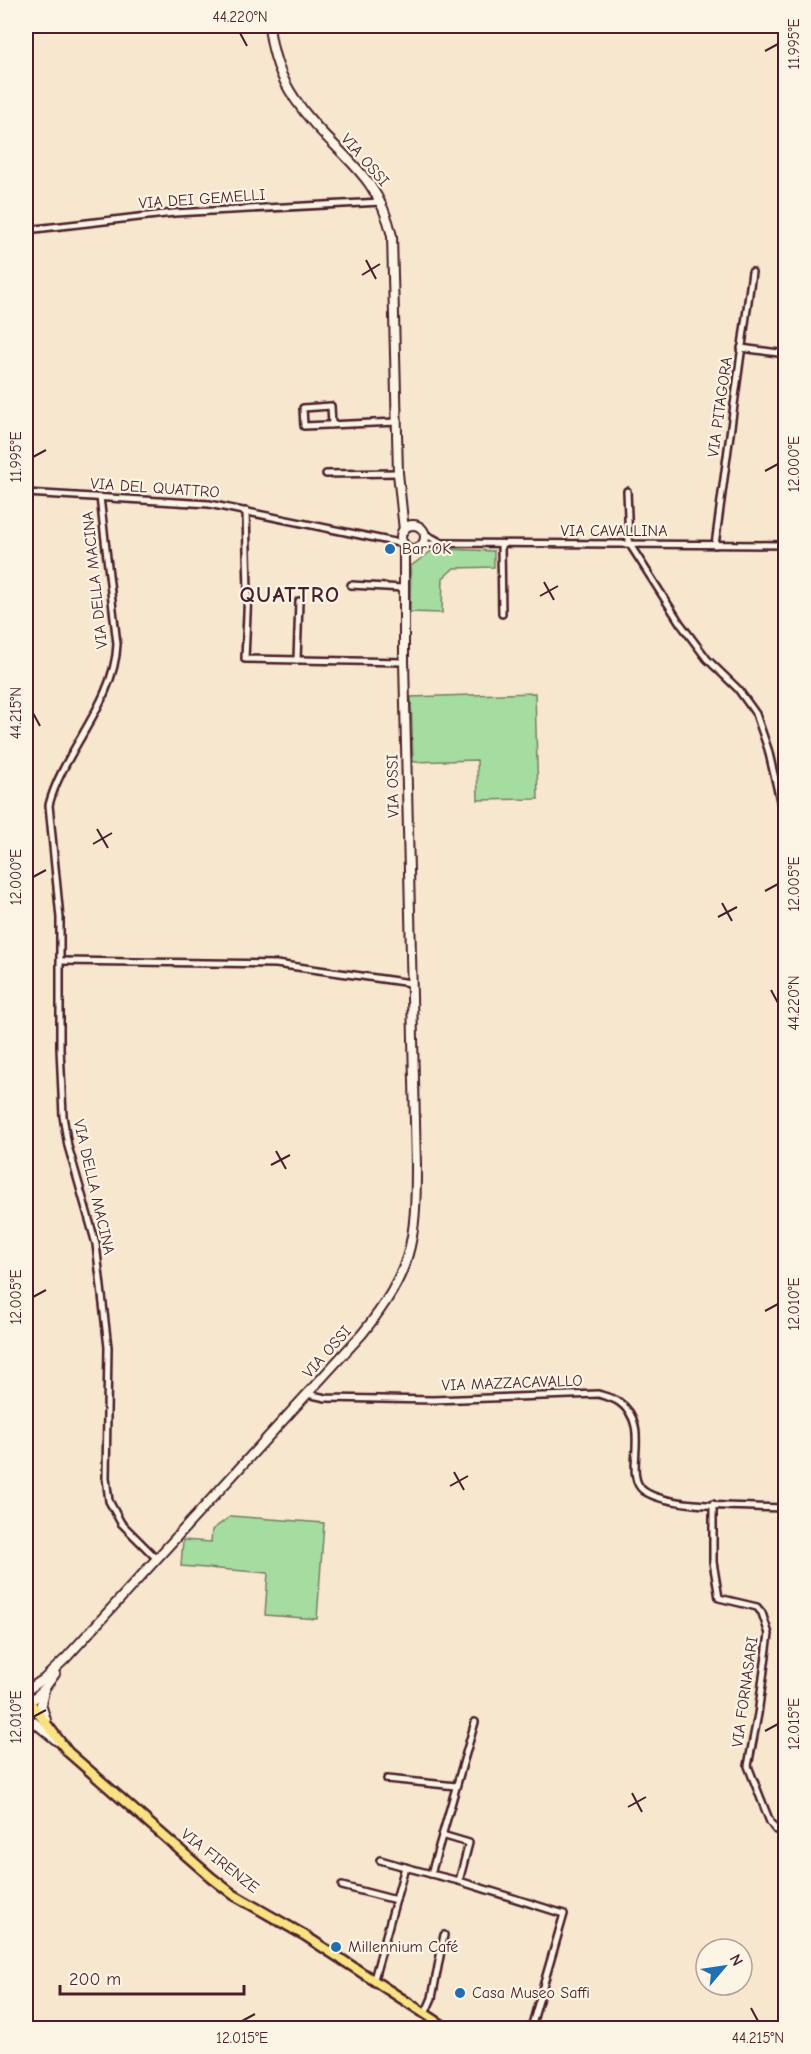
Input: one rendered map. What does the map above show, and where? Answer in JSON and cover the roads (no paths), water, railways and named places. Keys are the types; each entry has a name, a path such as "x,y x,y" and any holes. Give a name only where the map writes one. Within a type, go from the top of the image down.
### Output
{"main road":[{"name":"VIA FIRENZE","path":"27,1702 58,1742 85,1768 234,1895 304,1935 447,2028"}],"street":[{"name":"VIA OSSI","path":"27,1702 44,1689 66,1658 307,1394 384,1306 409,1258 416,1217 404,662 405,564 398,473 392,236 382,201 372,184 295,99 282,78 273,52 269,26"},
{"name":"VIA DEI GEMELLI","path":"26,223 35,229 174,213 382,201"},
{"name":"VIA PITAGORA","path":"716,545 752,272"},
{"path":"741,348 786,354"},
{"path":"332,425 331,406 303,408 304,426 332,425 397,422"},
{"path":"326,474 398,473"},
{"path":"627,491 628,543 680,623 707,659 738,689 756,714 768,749 786,826"},
{"name":"VIA DEL QUATTRO","path":"26,493 209,504 388,539 403,537"},
{"name":"VIA DELLA MACINA","path":"100,497 117,661 83,737 53,790 49,805 60,918 60,1048 63,1116 68,1146 96,1244 108,1347 106,1478 109,1501 122,1523 156,1558"},
{"path":"400,507 425,534"},
{"path":"246,511 248,591 244,659 404,662"},
{"path":"418,526 410,526 403,537 419,547"},
{"name":"VIA OSSI","path":"405,564 419,547 425,534"},
{"name":"VIA CAVALLINA","path":"425,534 442,543"},
{"name":"VIA CAVALLINA","path":"419,547 442,543 786,545"},
{"path":"501,544 502,614"},
{"path":"351,585 403,588"},
{"path":"297,660 299,601"},
{"path":"61,961 276,964 411,983"},
{"name":"VIA MAZZACAVALLO","path":"307,1394 326,1398 433,1400 598,1394 619,1402 634,1417 638,1436 636,1477 642,1489 659,1498 786,1508"},
{"name":"VIA FORNASARI","path":"713,1504 713,1562 719,1598 756,1607 766,1621 769,1634 748,1766 770,1822 776,1830 786,1832"},
{"name":"VIA OSSI","path":"26,1691 66,1658"},
{"path":"26,1681 36,1684"},
{"path":"44,1689 41,1704 43,1715 58,1742"},
{"path":"26,1719 34,1722 58,1742"},
{"path":"431,1874 475,1722"},
{"path":"387,1779 456,1786"},
{"path":"442,1835 469,1843 459,1881"},
{"path":"380,1860 459,1881 564,1914 531,2028"},
{"path":"374,1979 405,1867"},
{"path":"342,1886 396,1900"},
{"path":"425,2014 432,1998 444,1935"}],"place":[{"name":"Bar OK","path":"390,549"},
{"name":"Millennium Café","path":"336,1947"},
{"name":"Casa Museo Saffi","path":"460,1993"}],"district":[{"name":"QUATTRO","path":"290,595"}]}
